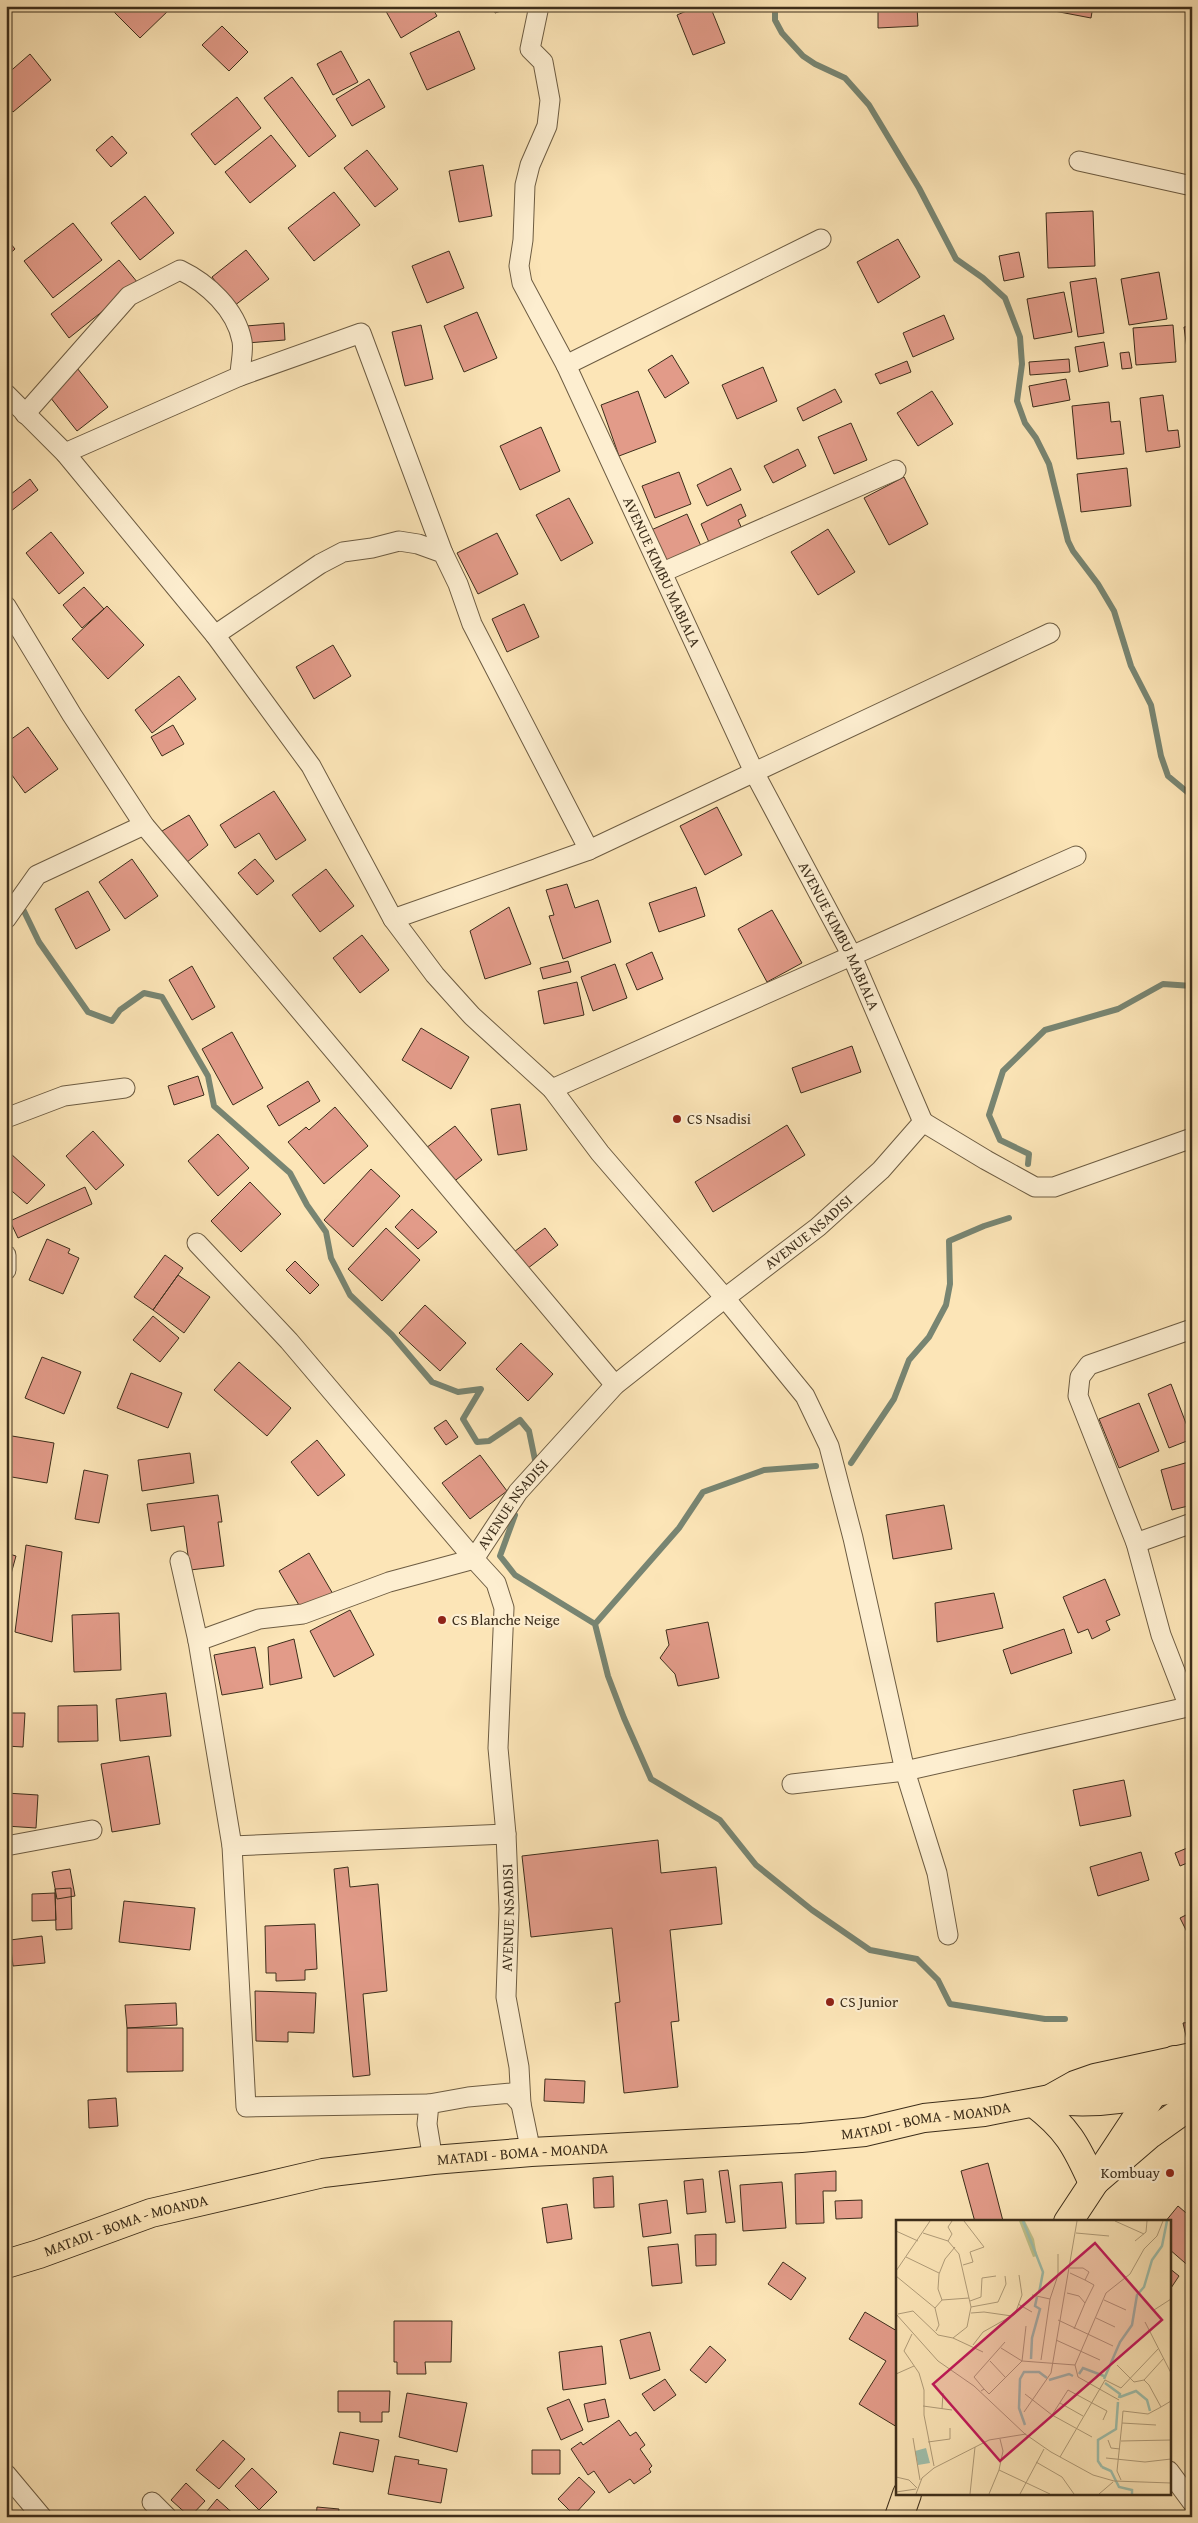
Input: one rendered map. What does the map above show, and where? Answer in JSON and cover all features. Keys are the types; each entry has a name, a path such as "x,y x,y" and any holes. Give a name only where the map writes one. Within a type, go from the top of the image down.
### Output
{"highway":[{"path":"1069,2220 1153,2094 1184,2059"},
{"name":"MATADI - BOMA - MOANDA","path":"1042,2101 1075,2084 1095,2078 1184,2059"},
{"name":"MATADI - BOMA - MOANDA","path":"6,2264 39,2254 151,2213 323,2173 433,2160 531,2152 801,2138 865,2132 924,2118 984,2112 1042,2101 1075,2104 1153,2094 1192,2084"},
{"path":"1042,2101 1069,2134 1093,2183"},
{"path":"1093,2183 1150,2134 1192,2104"},
{"path":"899,2517 906,2496"}],"street":[{"name":"AVENUE KIMBU MABIALA","path":"540,6 530,49 543,62 550,100 547,126 530,165 525,185 523,240 519,266 522,283 566,364 755,774 851,954 924,1122"},
{"path":"1079,161 1192,186"},
{"path":"566,364 821,239"},
{"path":"25,414 129,296 180,270 200,280 221,301 235,321 242,342 240,376"},
{"path":"65,453 240,376 361,333 443,553 458,584 472,624 589,850"},
{"path":"6,394 65,453 215,635 311,766 393,919 435,975 472,1016 552,1089 600,1152 725,1298 805,1396 829,1446 853,1538 905,1771 938,1873 948,1935"},
{"path":"663,572 896,470"},
{"path":"215,635 320,564 343,552 372,548 399,541 418,544 443,553"},
{"path":"6,606 72,715 144,825 616,1384"},
{"path":"393,919 589,850 755,774 1050,633"},
{"path":"6,919 38,876 144,825"},
{"path":"552,1089 851,954 1076,856"},
{"path":"6,1118 64,1096 125,1088"},
{"path":"924,1122 1035,1187 1054,1187 1192,1138"},
{"name":"AVENUE NSADISI","path":"531,2152 521,2104 519,2067 506,1997 509,1910 506,1834 498,1748 504,1608 496,1583 474,1559 518,1492 616,1384 818,1227 881,1170 924,1122"},
{"path":"197,1243 289,1342 474,1559 388,1582 303,1614 259,1619 198,1641"},
{"path":"6,1255 6,1270"},
{"path":"792,1784 905,1771 1190,1706 1161,1636 1136,1543 1078,1396 1080,1378 1089,1365 1192,1329"},
{"path":"1136,1543 1192,1523"},
{"path":"180,1561 198,1641 232,1846 246,2107 429,2104 468,2096 512,2093 521,2104"},
{"path":"6,1846 92,1830"},
{"path":"232,1846 506,1834"},
{"path":"429,2104 427,2124 433,2160"},
{"path":"1170,2472 1192,2502"},
{"path":"6,2474 42,2517"},
{"path":"152,2502 168,2517"}],"building":[{"path":"118,6 169,6 171,8 140,38 113,11"},
{"path":"383,6 431,6 437,16 401,38"},
{"path":"493,6 517,6 495,13"},
{"path":"698,6 710,6 725,43 693,55 677,15"},
{"path":"878,6 917,6 918,26 878,28"},
{"path":"1050,6 1093,6 1091,18 1049,10"},
{"path":"222,26 248,52 229,71 202,45"},
{"path":"459,31 475,69 427,90 410,53"},
{"path":"341,51 358,82 333,95 317,64"},
{"path":"30,54 51,80 13,112 6,104 6,75"},
{"path":"292,77 336,136 309,157 264,98"},
{"path":"369,79 385,107 352,126 336,99"},
{"path":"237,97 261,128 215,165 191,134"},
{"path":"271,135 296,166 250,203 225,172"},
{"path":"112,136 127,153 111,167 96,150"},
{"path":"367,150 398,189 375,207 344,168"},
{"path":"483,165 492,216 459,222 449,171"},
{"path":"334,192 360,225 314,261 288,228"},
{"path":"145,196 174,233 140,260 111,223"},
{"path":"1093,211 1095,266 1048,268 1046,213"},
{"path":"73,223 102,260 53,298 24,261"},
{"path":"6,238 15,249 6,257"},
{"path":"898,239 920,277 878,303 857,262"},
{"path":"246,250 269,279 234,306 212,277"},
{"path":"449,251 464,288 427,303 412,266"},
{"path":"1019,252 1024,277 1004,281 999,256"},
{"path":"119,260 138,283 69,338 51,314"},
{"path":"1159,272 1167,319 1129,325 1121,279"},
{"path":"1096,278 1104,333 1078,337 1070,282"},
{"path":"1064,292 1072,332 1034,339 1027,299"},
{"path":"477,312 497,358 464,372 444,326"},
{"path":"944,315 954,339 913,357 903,333"},
{"path":"284,323 285,340 247,343 246,326"},
{"path":"421,325 433,379 405,386 392,332"},
{"path":"1173,325 1176,362 1136,365 1133,328"},
{"path":"1192,326 1192,356 1188,356 1184,327"},
{"path":"1104,342 1108,366 1079,372 1075,347"},
{"path":"1129,352 1132,368 1122,369 1120,353"},
{"path":"672,355 689,383 665,398 648,370"},
{"path":"1069,359 1070,372 1030,375 1029,362"},
{"path":"907,361 911,372 880,384 875,374"},
{"path":"763,367 777,401 737,419 722,385"},
{"path":"77,368 108,407 77,431 46,392"},
{"path":"1066,379 1070,400 1033,407 1029,386"},
{"path":"835,389 842,402 803,421 797,408"},
{"path":"638,391 656,442 619,456 601,405"},
{"path":"932,391 953,424 918,446 897,413"},
{"path":"1163,395 1168,431 1178,430 1180,447 1146,452 1140,398"},
{"path":"1109,402 1111,422 1120,421 1124,454 1077,459 1072,406"},
{"path":"851,423 867,460 834,474 818,437"},
{"path":"541,427 560,471 520,490 500,446"},
{"path":"798,449 806,466 773,483 764,466"},
{"path":"731,468 741,490 707,506 697,485"},
{"path":"1127,468 1131,506 1081,512 1077,474"},
{"path":"679,472 691,504 655,518 642,486"},
{"path":"904,477 928,524 889,545 864,498"},
{"path":"30,479 38,490 6,515 6,498"},
{"path":"569,498 593,543 561,561 536,515"},
{"path":"741,504 746,516 738,520 743,531 711,547 701,524"},
{"path":"687,514 704,553 666,569 649,531"},
{"path":"828,529 855,572 818,595 791,552"},
{"path":"51,532 84,573 59,594 26,553"},
{"path":"497,533 518,574 478,594 457,553"},
{"path":"84,587 104,609 82,628 63,605"},
{"path":"524,604 539,637 507,652 492,619"},
{"path":"107,606 144,645 108,679 72,639"},
{"path":"333,645 351,676 314,699 296,667"},
{"path":"179,676 196,699 152,733 135,710"},
{"path":"173,725 184,744 162,756 151,737"},
{"path":"28,727 58,769 25,793 6,767 6,743"},
{"path":"274,791 306,840 276,860 259,833 235,848 220,825"},
{"path":"717,807 742,855 705,875 680,826"},
{"path":"189,815 208,845 181,867 157,834"},
{"path":"132,859 158,896 125,919 99,882"},
{"path":"255,859 274,881 257,895 238,873"},
{"path":"326,869 354,906 320,932 292,895"},
{"path":"567,884 575,908 598,900 611,942 563,959 549,916 554,915 546,890"},
{"path":"696,887 705,916 659,932 649,903"},
{"path":"88,891 110,930 76,949 55,909"},
{"path":"509,907 531,964 485,979 470,931"},
{"path":"772,910 802,963 767,982 738,929"},
{"path":"362,935 389,970 360,993 333,958"},
{"path":"652,952 663,979 637,990 626,964"},
{"path":"568,961 571,972 543,979 540,968"},
{"path":"615,964 627,998 593,1011 581,977"},
{"path":"192,966 215,1007 192,1020 169,980"},
{"path":"577,982 584,1015 544,1024 538,991"},
{"path":"421,1028 469,1057 451,1089 402,1060"},
{"path":"232,1032 263,1088 233,1105 202,1049"},
{"path":"852,1046 861,1072 801,1093 792,1068"},
{"path":"198,1076 204,1095 174,1105 168,1086"},
{"path":"308,1081 320,1101 279,1126 267,1106"},
{"path":"520,1104 527,1150 498,1155 491,1109"},
{"path":"335,1107 368,1146 324,1184 288,1142 306,1127 309,1130"},
{"path":"787,1125 805,1155 713,1212 695,1182"},
{"path":"455,1126 482,1160 448,1186 422,1151"},
{"path":"93,1131 124,1165 96,1190 66,1156"},
{"path":"218,1134 249,1168 218,1196 188,1161"},
{"path":"10,1153 45,1185 27,1204 6,1186 6,1156"},
{"path":"371,1169 400,1196 353,1247 324,1220"},
{"path":"250,1182 281,1214 241,1252 211,1221"},
{"path":"85,1187 92,1204 18,1238 10,1221"},
{"path":"412,1209 437,1232 418,1249 395,1227"},
{"path":"386,1228 420,1260 382,1301 348,1269"},
{"path":"545,1228 558,1245 523,1272 510,1255"},
{"path":"47,1239 70,1249 68,1253 79,1258 63,1294 29,1280"},
{"path":"165,1255 183,1268 153,1310 134,1297"},
{"path":"295,1261 319,1285 310,1294 286,1270"},
{"path":"178,1275 210,1297 184,1333 153,1310"},
{"path":"425,1305 466,1343 440,1371 399,1333"},
{"path":"153,1316 179,1338 160,1362 133,1340"},
{"path":"521,1343 553,1374 528,1401 496,1369"},
{"path":"42,1357 81,1372 64,1414 25,1398"},
{"path":"239,1362 291,1408 267,1436 214,1390"},
{"path":"131,1373 182,1393 168,1428 117,1408"},
{"path":"1171,1384 1192,1439 1169,1448 1148,1394"},
{"path":"1139,1403 1159,1451 1119,1468 1099,1419"},
{"path":"446,1420 458,1437 446,1445 434,1428"},
{"path":"6,1435 54,1443 47,1483 6,1476"},
{"path":"317,1440 345,1475 318,1496 291,1462"},
{"path":"190,1453 194,1483 142,1491 138,1460"},
{"path":"480,1455 507,1491 470,1519 442,1483"},
{"path":"1192,1461 1192,1505 1172,1510 1161,1470"},
{"path":"84,1470 108,1475 99,1523 75,1519"},
{"path":"218,1495 222,1522 218,1522 224,1566 190,1570 184,1526 151,1531 147,1504"},
{"path":"944,1505 952,1549 893,1559 886,1515"},
{"path":"26,1545 62,1552 52,1642 15,1632"},
{"path":"6,1553 16,1556 6,1592"},
{"path":"309,1553 333,1594 303,1612 279,1571"},
{"path":"1105,1579 1120,1615 1106,1621 1110,1630 1092,1639 1088,1629 1078,1633 1063,1597"},
{"path":"994,1593 1003,1628 937,1642 935,1603"},
{"path":"350,1610 374,1655 334,1677 310,1631"},
{"path":"119,1613 121,1670 74,1672 72,1615"},
{"path":"708,1622 719,1678 678,1686 675,1674 660,1658 669,1645 666,1630"},
{"path":"1064,1629 1072,1653 1011,1674 1003,1650"},
{"path":"294,1639 302,1678 270,1685 268,1647"},
{"path":"255,1647 263,1688 222,1695 214,1655"},
{"path":"166,1693 171,1736 120,1741 116,1699"},
{"path":"97,1705 98,1741 58,1742 58,1706"},
{"path":"6,1713 25,1713 23,1747 6,1746"},
{"path":"149,1756 160,1824 112,1832 101,1764"},
{"path":"1124,1780 1131,1816 1080,1826 1073,1790"},
{"path":"6,1793 38,1795 36,1828 6,1826"},
{"path":"658,1840 661,1873 716,1867 722,1924 670,1930 679,2021 671,2022 678,2087 624,2093 615,2003 620,2002 612,1928 531,1937 522,1856"},
{"path":"1192,1846 1192,1861 1180,1866 1175,1853"},
{"path":"1141,1852 1149,1880 1098,1896 1090,1867"},
{"path":"348,1867 350,1887 378,1884 387,1991 363,1994 370,2075 353,2077 334,1869"},
{"path":"70,1869 75,1896 57,1899 52,1872"},
{"path":"71,1888 72,1929 56,1930 55,1889"},
{"path":"55,1893 56,1920 32,1921 32,1894"},
{"path":"124,1901 195,1908 190,1950 119,1942"},
{"path":"1192,1912 1192,1942 1180,1918"},
{"path":"315,1924 317,1969 305,1970 305,1980 276,1981 276,1973 266,1973 265,1926"},
{"path":"42,1936 45,1963 13,1966 10,1940"},
{"path":"255,1991 316,1993 314,2033 288,2032 288,2042 256,2041"},
{"path":"176,2003 177,2025 127,2028 125,2005"},
{"path":"1192,2022 1192,2039 1187,2040 1183,2023"},
{"path":"127,2028 183,2028 183,2071 127,2072"},
{"path":"545,2079 585,2081 584,2103 544,2101"},
{"path":"116,2098 118,2126 89,2128 88,2100"},
{"path":"988,2163 1003,2220 974,2220 961,2171"},
{"path":"728,2170 735,2222 726,2223 719,2171"},
{"path":"836,2171 836,2191 823,2191 824,2223 796,2224 795,2174"},
{"path":"613,2176 614,2207 594,2208 593,2178"},
{"path":"703,2179 706,2212 687,2214 684,2181"},
{"path":"782,2182 786,2228 743,2231 740,2185"},
{"path":"667,2200 671,2233 643,2237 639,2204"},
{"path":"862,2200 862,2218 836,2219 835,2201"},
{"path":"567,2204 572,2239 547,2243 542,2208"},
{"path":"1178,2206 1192,2218 1192,2269 1170,2250 1170,2220 1167,2220"},
{"path":"716,2234 716,2265 696,2266 695,2235"},
{"path":"678,2244 682,2283 652,2286 648,2247"},
{"path":"783,2262 806,2278 791,2300 768,2284"},
{"path":"1170,2269 1179,2276 1170,2290"},
{"path":"865,2312 896,2330 896,2426 859,2404 886,2361 849,2339"},
{"path":"394,2321 452,2321 451,2362 425,2362 426,2374 397,2374 397,2362 394,2362"},
{"path":"650,2332 660,2370 630,2379 620,2340"},
{"path":"602,2346 606,2384 563,2390 559,2352"},
{"path":"710,2346 726,2360 706,2383 690,2370"},
{"path":"665,2379 676,2395 654,2411 642,2394"},
{"path":"338,2391 390,2391 389,2412 382,2412 382,2422 360,2422 360,2412 338,2412"},
{"path":"407,2393 467,2403 457,2452 399,2437"},
{"path":"569,2399 583,2430 561,2440 547,2408"},
{"path":"605,2399 609,2417 588,2422 584,2404"},
{"path":"619,2420 630,2436 636,2432 645,2445 640,2449 652,2466 649,2469 651,2472 634,2484 630,2479 609,2493 594,2471 588,2475 571,2449 581,2442 583,2445"},
{"path":"340,2432 379,2440 373,2472 333,2464"},
{"path":"223,2440 245,2459 219,2489 196,2470"},
{"path":"532,2450 560,2450 560,2474 532,2474"},
{"path":"395,2456 419,2460 418,2464 447,2469 441,2503 388,2494"},
{"path":"252,2468 277,2492 259,2510 235,2486"},
{"path":"579,2477 595,2492 574,2515 558,2499"},
{"path":"186,2483 205,2501 190,2517 171,2500"},
{"path":"217,2499 237,2517 202,2517"},
{"path":"317,2507 339,2509 338,2517 316,2517"}],"waterway":[{"path":"775,6 775,20 782,33 803,56 815,64 845,78 869,105 919,188 956,259 983,278 1005,298 1020,337 1022,364 1017,401 1025,423 1036,438 1049,464 1068,541 1114,611 1131,666 1151,705 1161,756 1168,776 1192,796"},
{"path":"21,905 39,942 88,1012 112,1021 120,1010 144,993 162,997 208,1076 214,1106 290,1173 307,1205 326,1232 331,1258 350,1295 392,1335 432,1382 458,1392 481,1389 463,1419 477,1442 489,1441 520,1420 529,1431 535,1460"},
{"path":"1028,1164 1029,1154 1000,1140 989,1115 1003,1071 1045,1030 1118,1009 1163,984 1192,986"},
{"path":"851,1463 894,1399 909,1360 929,1337 946,1305 950,1284 949,1241 1009,1218"},
{"path":"816,1466 764,1470 703,1492 679,1528 595,1624 608,1676 651,1779 720,1820 756,1865 812,1910 870,1950 917,1959 938,1980 950,2004 1045,2019 1065,2019"},
{"path":"515,1515 500,1556 515,1575 595,1624"}],"place":[{"name":"CS Nsadisi","path":"677,1119"},
{"name":"CS Blanche Neige","path":"442,1620"},
{"name":"CS Junior","path":"830,2002"},
{"name":"Kombuay","path":"1170,2173"}]}
